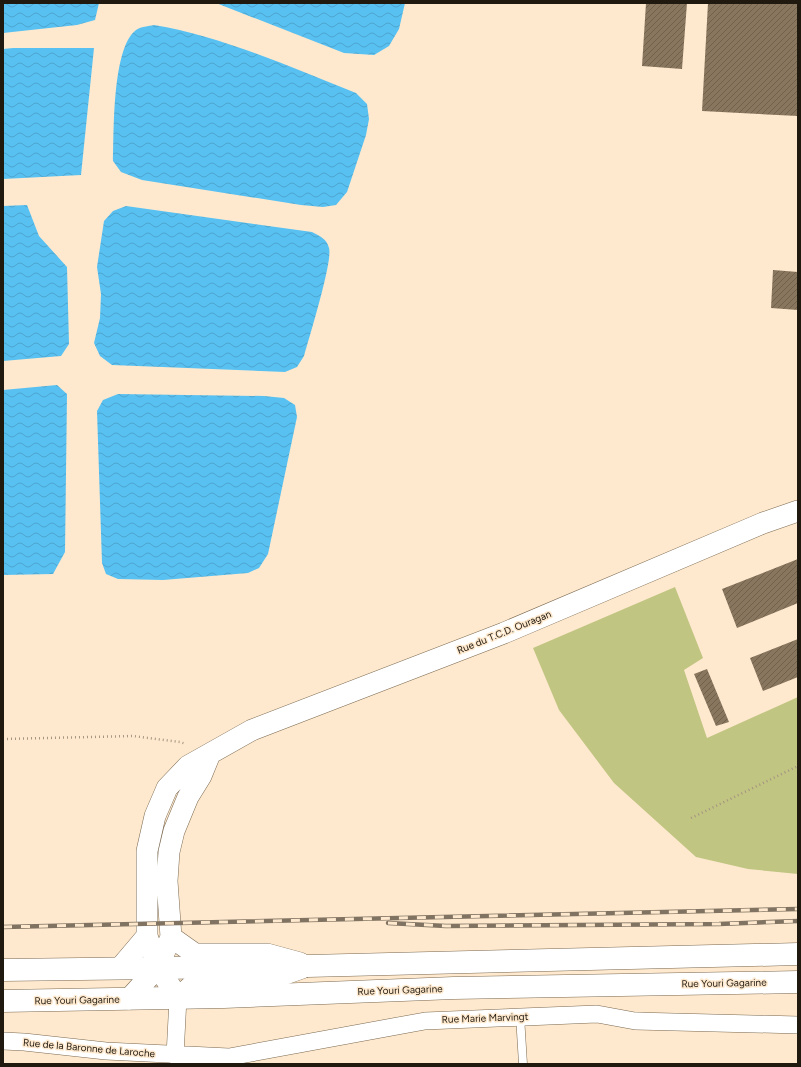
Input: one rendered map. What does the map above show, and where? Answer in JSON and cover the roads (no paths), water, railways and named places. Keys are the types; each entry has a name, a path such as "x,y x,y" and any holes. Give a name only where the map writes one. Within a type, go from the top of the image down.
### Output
{"main road":[{"path":"3,970 308,966 798,954"},
{"name":"Rue Youri Gagarine","path":"3,1001 178,998 454,988 798,982"},
{"path":"728,983 798,992"}],"street":[{"name":"Rue du T.C.D. Ouragan","path":"178,998 158,967 147,936 147,851 155,816 167,788 188,766 252,730 504,633 763,523 798,511"},
{"path":"129,999 158,967 171,937 167,881 169,852 174,831 188,797 201,776 210,754"},
{"path":"120,968 147,936"},
{"path":"171,937 195,954 267,954 308,966"},
{"path":"175,1056 178,998 197,981 268,980 308,966"},
{"name":"Rue Marie Marvingt","path":"175,1056 230,1060 425,1020 597,1014 635,1021 798,1025"},
{"name":"Rue de la Baronne de Laroche","path":"3,1042 175,1056"}],"lane":[{"path":"520,1016 523,1064"}],"water":[{"path":"3,3 99,3 95,20 77,25 3,33"},
{"path":"216,3 405,3 399,29 389,46 374,55 344,53"},
{"path":"154,25 180,30 231,45 282,63 356,93 367,104 369,119 366,135 347,192 336,205 323,207 301,205 142,180 121,172 113,161 114,112 118,72 122,54 128,40 136,30"},
{"path":"94,48 81,175 3,179 3,49"},
{"path":"27,205 39,236 67,267 69,344 61,356 3,361 3,206"},
{"path":"126,206 312,232 325,240 329,248 329,256 324,283 304,356 297,367 285,372 112,365 100,356 94,343 100,318 101,294 97,267 104,221 113,211"},
{"path":"57,385 67,394 65,552 53,574 3,575 3,390"},
{"path":"118,394 264,396 284,398 295,405 297,417 268,554 259,568 248,573 163,580 118,579 106,574 102,563 97,411 103,400"}],"railway":[{"path":"3,927 798,909"},
{"path":"388,923 446,926 719,924 798,921"}]}
